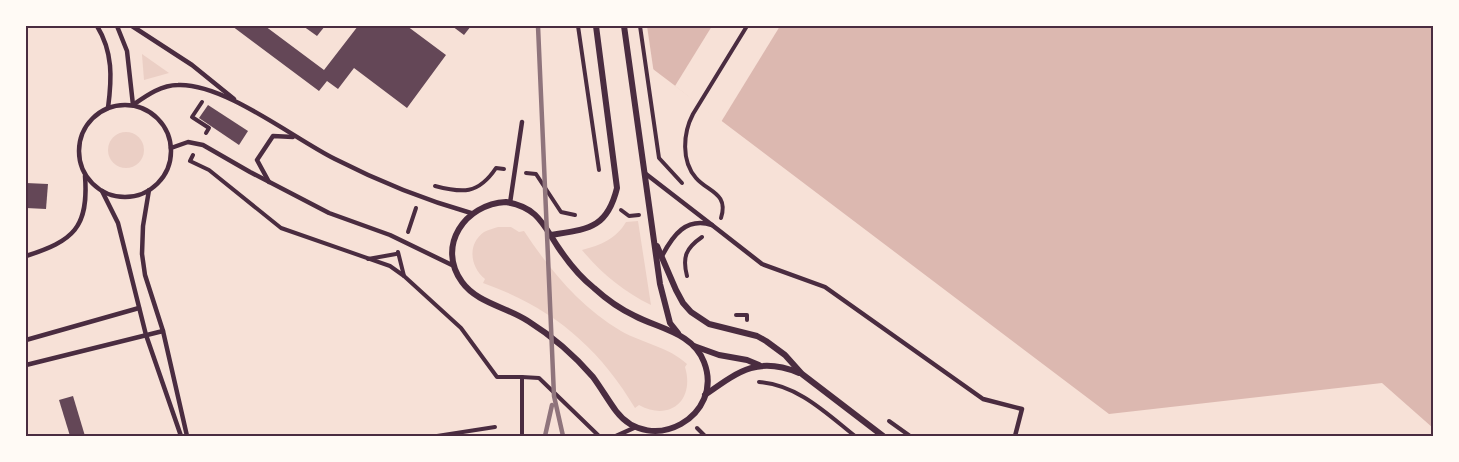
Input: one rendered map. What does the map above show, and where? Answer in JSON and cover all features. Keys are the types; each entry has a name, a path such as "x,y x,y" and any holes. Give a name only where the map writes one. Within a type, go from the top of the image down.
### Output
{"street":[{"path":"551,236 585,229 598,222 613,205 617,188 596,26"},
{"path":"624,26 663,299 670,323 694,346 707,372 705,395 699,408 687,421 658,434 636,427 620,416 594,378 570,352 529,321 474,294 462,281 454,266 454,241 460,226 471,213 495,203 510,203 525,207 541,219 566,259 599,292 635,316 679,334"},
{"path":"655,243 663,256 675,290 691,312 715,327 757,336 785,355 802,374 883,436"},
{"path":"694,346 760,365 782,366 802,374"},
{"path":"705,395 737,374 760,365"}],"lane":[{"path":"97,26 107,49 112,71 108,108"},
{"path":"117,26 127,51 133,105"},
{"path":"132,26 192,65 238,102 338,161 421,196 471,213"},
{"path":"133,105 149,93 178,85 199,88 238,102"},
{"path":"26,256 58,244 75,230 85,210 84,174 78,151 81,135 89,121 101,111 124,104 133,105 152,113 165,128 171,148 168,168 164,176 149,190 134,196 109,195 95,186 84,174"},
{"path":"510,203 522,122"},
{"path":"269,182 257,160 273,136 296,137"},
{"path":"171,148 188,142 203,145 329,213 405,241 454,266"},
{"path":"646,174 762,264 825,287 983,399 1022,410 1016,436"},
{"path":"149,190 143,226 142,254 145,275 163,331 187,436"},
{"path":"102,191 118,223 146,335 181,436"},
{"path":"663,256 674,238 686,227 702,222 714,227"},
{"path":"26,340 139,308"},
{"path":"26,365 163,331"},
{"path":"616,436 636,427"}],"path":[{"path":"578,26 601,174"},
{"path":"640,26 659,158"},
{"path":"690,246 713,232 721,219 723,204 711,187 697,179 686,157 685,141 688,123 747,26"},
{"path":"367,259 397,253 405,241 424,183 462,191 473,189 484,182 496,168 537,174 561,212 568,215 581,215"},
{"path":"397,253 404,276 461,328 497,377 539,378 599,436"},
{"path":"522,377 522,436"},
{"path":"437,436 495,427"}],"shaded area":[{"path":"596,26 1433,26 1433,428 1382,383 1109,414"},
{"path":"142,54 169,73 144,80"},
{"path":"126,132 139,137 144,150 139,163 126,168 113,163 108,150 113,137"},
{"path":"638,221 651,305 614,281 582,250 595,246 618,233 626,222"},
{"path":"498,227 511,227 519,232 524,231 566,286 606,321 629,335 672,353 687,364 685,367 686,389 677,405 661,411 650,410 639,405 635,408 605,366 571,331 530,304 483,283 485,279 476,268 472,256 473,249 484,232"}],"pier":[{"path":"593,26 647,26 654,74 594,28"},
{"path":"712,26 780,26 721,122 675,86"}],"building":[{"path":"232,26 265,26 324,70 358,26 407,26 446,55 407,108 354,68 338,89 327,81 319,91"},
{"path":"303,26 325,26 317,36"},
{"path":"452,26 471,26 464,35"},
{"path":"208,105 248,131 239,145 199,118"},
{"path":"26,183 48,184 46,209 26,208"},
{"path":"73,396 85,436 70,436 59,400"}],"railway":[{"path":"538,26 554,396 563,436"},
{"path":"545,436 552,405"}]}
